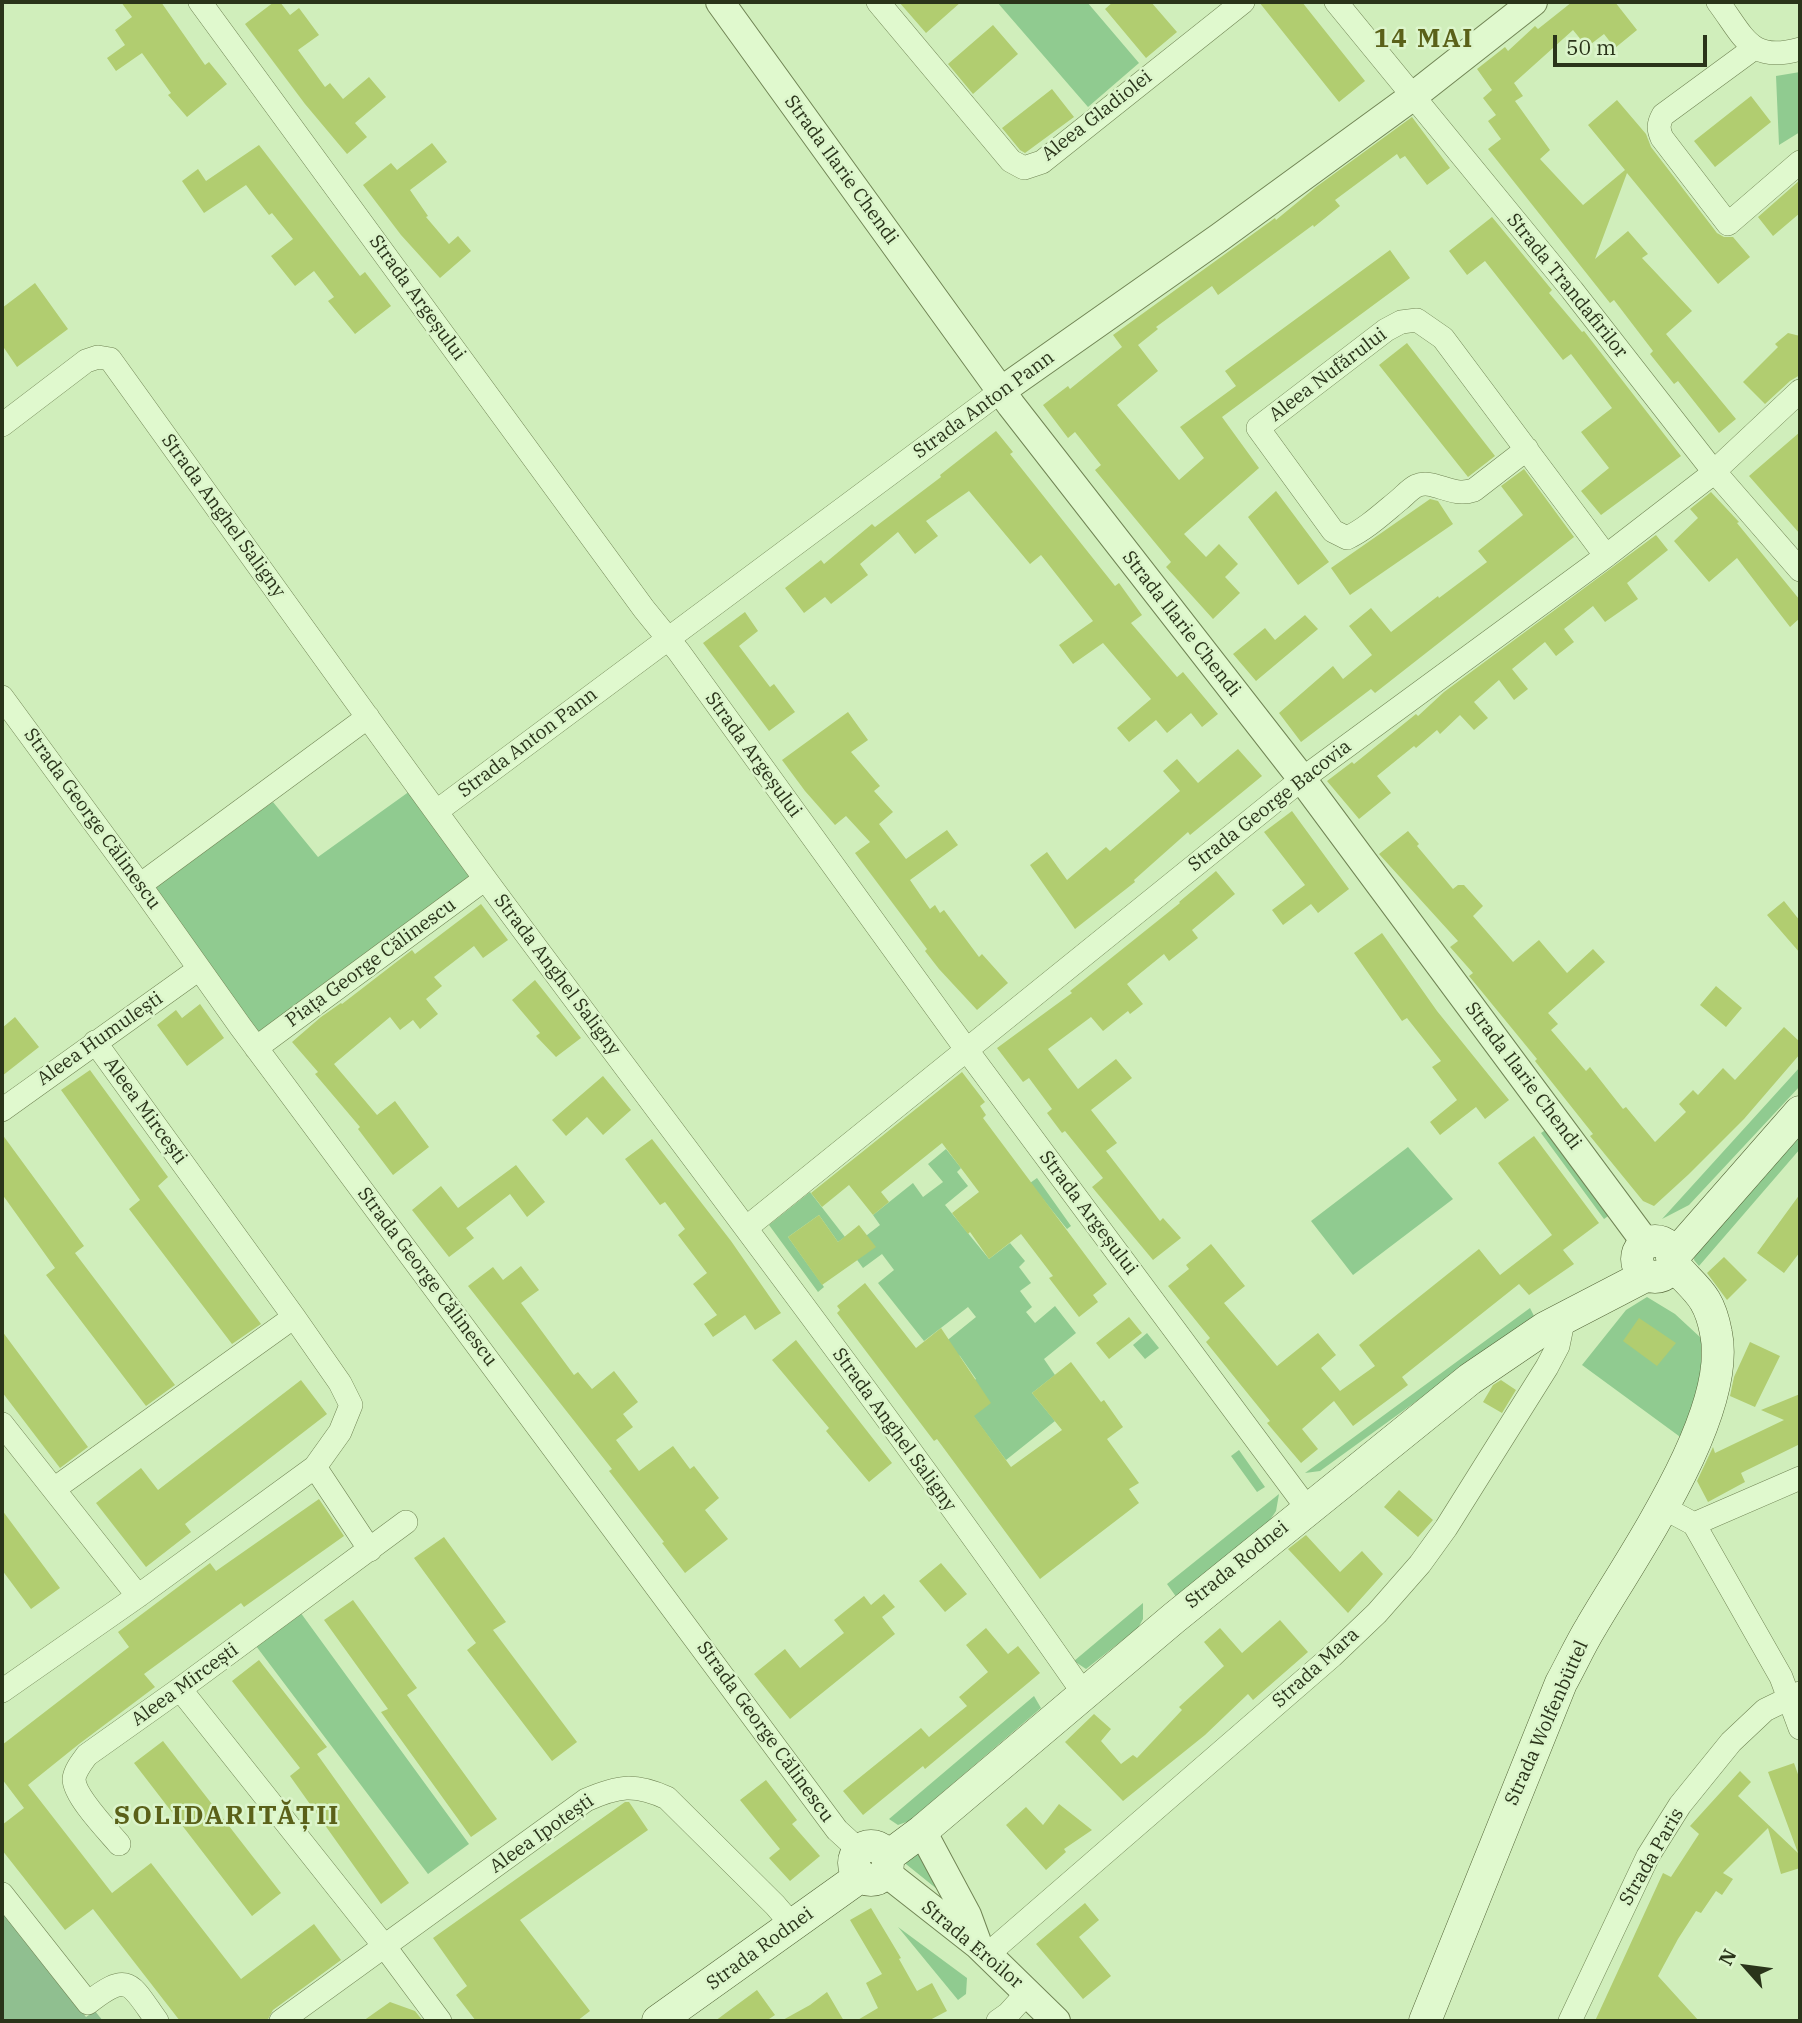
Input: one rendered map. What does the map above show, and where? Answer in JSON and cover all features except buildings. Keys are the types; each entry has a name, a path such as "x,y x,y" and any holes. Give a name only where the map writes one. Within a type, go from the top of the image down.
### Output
{"main road":[{"name":"Strada Rodnei","path":"658,2021 793,1926 873,1864 922,1832 1307,1508 1470,1379 1564,1317 1604,1297 1628,1278 1662,1258 1800,1112"},
{"name":"Strada Wolfenbüttel","path":"1425,2021 1561,1684 1589,1630 1664,1508 1699,1429 1714,1382 1718,1346 1712,1317 1699,1298 1662,1258"}],"street":[{"name":"Strada Argeșului","path":"200,2 967,1049 1307,1508"},
{"name":"Strada Ilarie Chendi","path":"720,2 1001,391 1302,779 1662,1258"},
{"name":"Aleea Gladiolei","path":"878,2 1011,161 1024,167 1042,162 1243,2"},
{"name":"Strada Trandafirilor","path":"1336,2 1572,290 1715,471 1800,570"},
{"path":"1718,2 1753,49 1767,54 1800,49"},
{"name":"Strada Anton Pann","path":"437,811 1001,391 1220,237 1412,97 1525,4"},
{"path":"1753,49 1671,108 1659,122 1658,129 1662,138 1728,224 1800,162"},
{"name":"Aleea Nufărului","path":"1527,449 1474,491 1463,494 1429,484 1415,486 1360,532 1346,538 1333,531 1258,428 1386,330 1401,322 1417,320 1443,338 1527,449 1606,556"},
{"name":"Strada Anghel Saligny","path":"2,425 86,361 98,357 110,359 485,878 746,1228 1084,1694"},
{"name":"Strada George Bacovia","path":"746,1228 1302,779 1606,556 1715,471 1800,391"},
{"name":"Strada George Călinescu","path":"2,697 256,1048 837,1830 873,1864"},
{"path":"140,885 368,717"},
{"name":"Piața George Călinescu","path":"256,1048 485,878"},
{"name":"Aleea Humulești","path":"2,1110 199,969"},
{"name":"Aleea Mircești","path":"2,1691 315,1467 340,1432 351,1405 341,1383 95,1042"},
{"path":"54,1489 294,1317"},
{"name":"Strada Mara","path":"983,1950 1332,1656 1377,1613 1420,1564 1472,1490 1547,1367 1558,1346 1564,1317"},
{"path":"2,1424 138,1596"},
{"path":"315,1467 370,1550"},
{"path":"1694,1524 1800,1478"},
{"path":"1664,1508 1694,1524 1780,1678 1795,1696 1800,1728"},
{"name":"Aleea Mircești","path":"119,1844 78,1793 74,1781 77,1768 87,1755 407,1522"},
{"path":"180,1689 385,1947 440,2021"},
{"name":"Strada Paris","path":"1570,2021 1648,1856 1680,1805 1731,1742 1765,1710 1795,1696"},
{"name":"Aleea Ipotești","path":"281,2021 586,1800 608,1790 632,1786 667,1798 793,1926"},
{"path":"922,1832 983,1950"},
{"name":"Strada Eroilor","path":"873,1864 983,1950 1056,2021"},
{"path":"2,1894 88,2003 108,1987 119,1983 127,1985 134,1989 157,2021"},
{"path":"998,2021 1028,1992"},
{"path":"1021,2021 1028,1992"}],"green space":[{"path":"997,2 1087,2 1139,63 1088,107"},
{"path":"1800,72 1800,132 1779,145 1776,76"},
{"path":"410,791 474,881 259,1038 152,887 273,802 318,857"},
{"path":"1800,1067 1800,1086 1689,1205 1662,1219"},
{"path":"1550,1127 1611,1214 1604,1219 1541,1133"},
{"path":"1800,1128 1800,1149 1699,1266 1694,1260 1695,1249"},
{"path":"1408,1147 1453,1199 1353,1275 1311,1221"},
{"path":"946,1149 961,1168 957,1172 968,1186 945,1205 989,1259 1010,1243 1025,1261 1019,1267 1031,1283 1020,1291 1032,1307 1026,1312 1035,1323 1055,1306 1076,1333 1044,1359 1055,1375 1032,1393 1055,1421 1006,1460 954,1395 976,1379 960,1356 939,1347 976,1317 968,1307 924,1341 878,1283 894,1270 882,1254 863,1268 849,1249 880,1225 873,1215 913,1183 923,1197 943,1182 928,1164"},
{"path":"1037,1178 1071,1226 1067,1229 1030,1183"},
{"path":"810,1192 845,1237 838,1242 819,1215 788,1237 824,1287 818,1292 769,1225"},
{"path":"1647,1297 1675,1314 1701,1338 1701,1394 1683,1439 1582,1365 1626,1310"},
{"path":"1530,1308 1534,1316 1320,1471 1305,1473"},
{"path":"1147,1333 1159,1348 1145,1359 1133,1345"},
{"path":"1239,1450 1265,1487 1257,1492 1231,1456"},
{"path":"1279,1494 1276,1511 1268,1523 1177,1598 1167,1584"},
{"path":"1143,1603 1143,1619 1138,1628 1086,1669 1074,1661"},
{"path":"295,1605 469,1844 428,1874 250,1638"},
{"path":"1034,1696 1041,1708 909,1821 898,1825 889,1819"},
{"path":"920,1843 953,1902 901,1860"},
{"path":"2,1909 86,2017 95,2011 103,2021 2,2021"},
{"path":"898,1927 967,1978 966,1994 958,2000"}],"district":[{"name":"14 MAI","path":"1424,39"},
{"name":"SOLIDARITĂȚII","path":"227,1816"}]}
